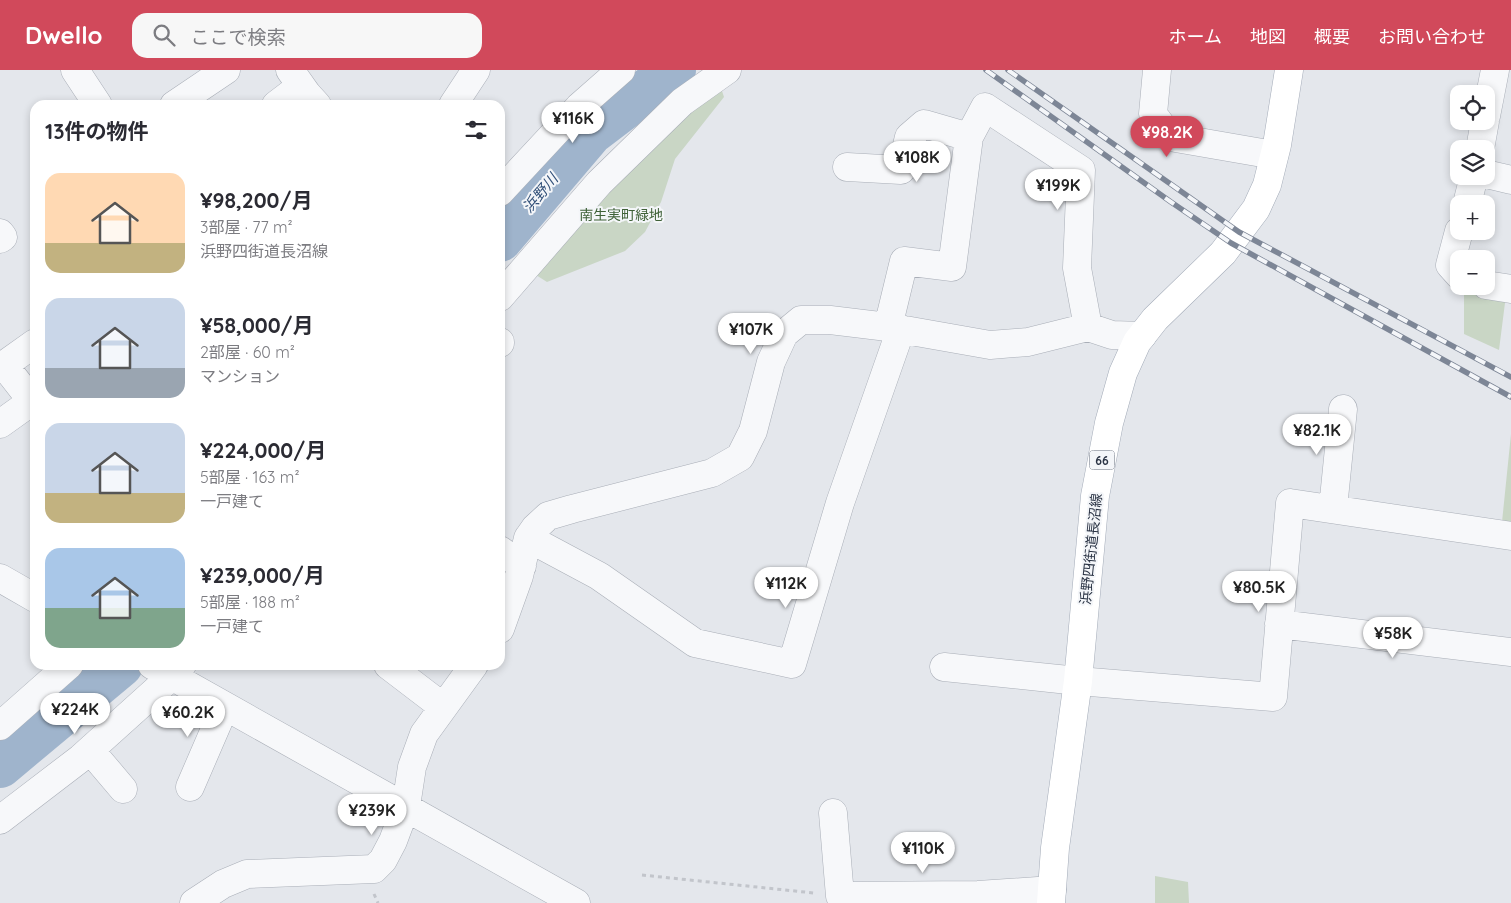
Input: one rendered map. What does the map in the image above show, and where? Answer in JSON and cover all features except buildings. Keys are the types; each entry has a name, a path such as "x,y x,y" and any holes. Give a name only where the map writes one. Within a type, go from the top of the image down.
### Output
{"main road":[{"name":"浜野四街道長沼線","path":"1051,897 1055,848 1078,682 1095,496 1108,423 1123,373 1137,342 1155,319 1224,253 1256,209 1267,185 1289,70"}],"street":[{"path":"75,70 95,100"},
{"path":"181,100 226,70"},
{"path":"456,100 476,70"},
{"path":"505,187 579,107 621,70"},
{"path":"505,291 599,183 682,102 727,70"},
{"path":"1157,70 1153,114 1170,137 1274,155"},
{"path":"1493,85 1496,70"},
{"path":"285,100 304,89"},
{"path":"528,538 599,576 695,643 792,664 894,328 904,261 952,267 969,137 985,108 1081,170 1077,268 1088,327"},
{"path":"847,167 901,170 909,137 924,124 969,137"},
{"path":"1495,176 1511,180"},
{"path":"0,233 3,237 0,239"},
{"path":"1495,286 1511,289"},
{"path":"505,615 522,566 528,538 535,528 548,516 572,508 712,473 740,457 753,431 771,362 784,334 801,320 830,320 894,328 990,345 1028,342 1088,327 1112,335 1142,336"},
{"path":"30,347 4,366 30,396"},
{"path":"0,424 30,402"},
{"path":"1333,508 1343,409"},
{"path":"944,667 1078,682 1273,697 1290,503 1511,536"},
{"path":"505,554 522,566"},
{"path":"0,578 30,595"},
{"path":"1279,624 1511,652"},
{"path":"0,726 63,670"},
{"path":"0,820 90,750 167,670"},
{"path":"170,670 225,706 406,806 563,900"},
{"path":"394,670 442,707"},
{"path":"194,903 223,884 247,874 374,868 383,860 393,841 406,806 412,767 424,734 470,670"},
{"path":"190,787 225,706"},
{"path":"90,750 123,789"},
{"path":"833,813 840,896 978,895 1051,897"}],"path":[{"path":"642,875 840,896"}],"green space":[{"name":"南生実町緑地","path":"720,85 724,97 675,159 661,202 645,232 625,251 547,282 536,275 618,173"},
{"path":"1495,293 1506,295 1499,350 1464,334 1464,295 1495,295"},
{"path":"1511,434 1511,523 1502,522"},
{"path":"1155,876 1188,882 1189,903 1155,903"}],"waterway":[{"name":"浜野川","path":"505,234 591,133 674,70"},
{"name":"浜野川","path":"0,766 115,670"}],"railway":[{"path":"986,70 1231,243 1511,397"},
{"path":"1008,70 1239,232 1511,377"}]}
